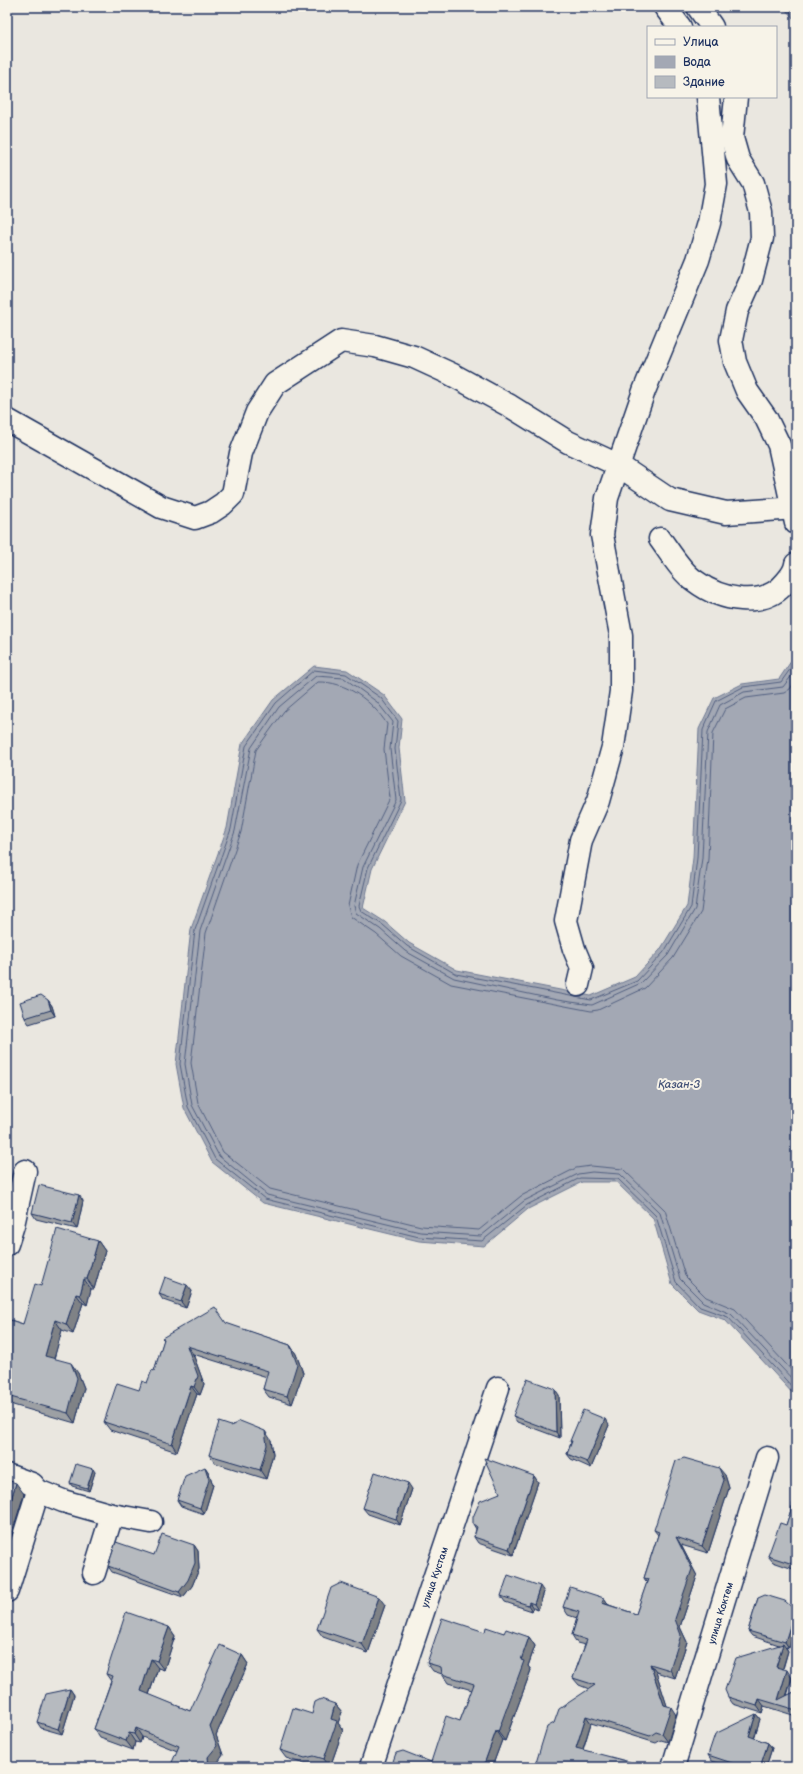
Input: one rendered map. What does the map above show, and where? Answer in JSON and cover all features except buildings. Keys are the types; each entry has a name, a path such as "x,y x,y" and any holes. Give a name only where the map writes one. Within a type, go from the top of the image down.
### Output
{"street":[{"path":"665,7 679,26"},
{"path":"698,7 711,26"},
{"path":"578,985 582,968 574,949 566,921 581,840 598,801 613,746 621,691 621,635 602,535 608,498 618,465 665,336 686,293 709,222 716,184 708,98"},
{"path":"7,420 160,507 195,518 211,512 223,504 233,494 241,453 257,412 275,384 341,341 375,346 414,356 503,403 568,442 618,465 670,500 726,513 795,513 779,445 766,418 747,391 734,362 731,340 736,311 751,280 762,238 761,212 753,183 738,159 732,138 736,98"},
{"path":"660,539 692,580 708,591 736,599 762,598 782,588 795,571 796,564"},
{"path":"7,1244 13,1225 25,1171"},
{"name":"улица Кустам","path":"371,1767 498,1388"},
{"name":"улица Коктем","path":"673,1767 767,1458"},
{"path":"7,1475 32,1484 38,1491 64,1501 112,1515 151,1522"},
{"path":"7,1591 38,1491"},
{"path":"94,1573 112,1515"}],"water":[{"path":"783,7 796,7 796,21"},
{"path":"796,208 796,338 793,332"},
{"name":"Қазан-3","path":"796,654 796,1397 725,1320 698,1310 672,1284 653,1218 616,1182 582,1182 528,1209 484,1246 419,1241 263,1203 212,1162 184,1108 176,1064 191,929 227,828 242,744 273,700 314,666 347,670 384,695 402,719 399,748 405,801 372,869 363,908 385,922 409,943 457,970 591,996 635,977 660,950 687,906 693,858 699,729 714,698 742,684 779,679"}]}
